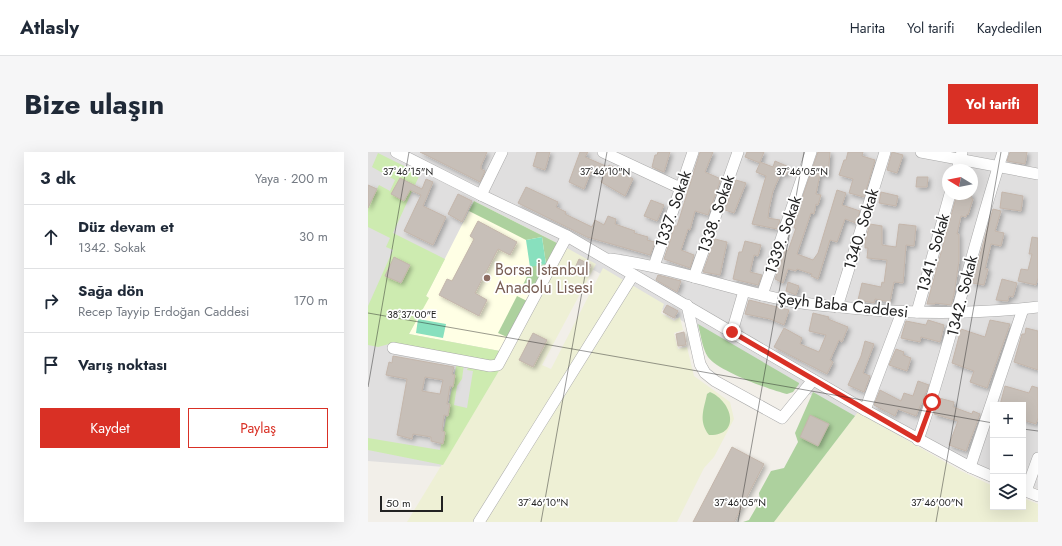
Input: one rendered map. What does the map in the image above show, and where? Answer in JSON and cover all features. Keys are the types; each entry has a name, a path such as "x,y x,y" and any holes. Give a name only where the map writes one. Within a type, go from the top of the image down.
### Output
{"street":[{"path":"396,152 567,236 865,410 918,440 990,476"},
{"path":"481,195 502,152"},
{"path":"603,152 680,188"},
{"name":"1337. Sokak","path":"654,266 693,152"},
{"name":"1338. Sokak","path":"694,277 738,152"},
{"name":"1339. Sokak","path":"762,295 811,152"},
{"name":"1340. Sokak","path":"836,307 885,152"},
{"path":"921,152 959,161 1038,174"},
{"name":"1342. Sokak","path":"918,440 939,378 958,312 972,255 1003,152"},
{"name":"1341. Sokak","path":"917,312 948,200"},
{"path":"393,348 490,366 498,365 567,236"},
{"name":"Şeyh Baba Caddesi","path":"604,258 654,266 744,291 792,302 836,307 902,312 958,312 1023,309 1037,305"},
{"path":"479,522 633,275"},
{"path":"732,332 744,291"},
{"path":"687,305 700,364 705,373 715,382 782,418 813,380"},
{"path":"970,467 1023,309"},
{"path":"865,410 902,312"},
{"path":"1026,486 1038,458"},
{"path":"1026,492 1038,496"}],"shaded area":[{"path":"368,152 1038,152 1038,489 1026,484 1026,402 990,402 990,470 964,459 856,421 566,254 444,467 368,461"},
{"name":"Borsa İstanbul Anadolu Lisesi","path":"474,201 557,243 500,351 409,334 428,298 426,296"},
{"path":"565,247 596,264 542,365 551,369 603,268 664,304 661,313 674,321 680,317 683,330 674,333 678,349 687,347 694,376 730,402 734,419 714,457 704,468 677,522 407,522 509,354"},
{"path":"858,412 959,470 990,485 990,510 1026,510 1026,499 1038,504 1038,522 774,522"}],"green space":[{"path":"378,153 420,174 393,233 445,259 426,296 429,298 409,334 500,351 494,362 389,344 378,347 368,345 368,306 393,250 386,247 390,238 368,227 368,206 379,185 390,191 395,180 372,167"},
{"path":"474,201 557,243 532,292 522,287 532,266 546,264 542,237 526,240 469,211"},
{"path":"542,237 546,264 530,267 526,240"},
{"path":"517,296 527,301 507,337 498,333"},
{"path":"418,319 446,324 443,338 416,333"},
{"path":"698,324 799,384 793,392 787,394 757,384 722,368 708,357 703,346"},
{"path":"457,362 464,364 462,379 457,386 454,405 467,408 473,371 467,370 469,364 500,369 443,465 368,450 368,438 440,450"},
{"path":"710,392 724,403 730,418 726,430 719,434 709,435 704,425 703,410 707,394"},
{"path":"813,392 855,416 774,522 743,522 749,520 760,501 759,493 771,471 784,468 798,442 795,433"}],"building":[{"path":"420,152 487,152 481,166 481,169 485,171 480,182"},
{"path":"537,152 550,152 545,170 533,166"},
{"path":"580,152 588,152 585,157 608,167 609,165 620,170 633,179 625,196 601,182 604,176 591,171 584,189 569,182"},
{"path":"658,152 670,152 664,172 652,167 655,155 657,155"},
{"path":"700,152 713,152 705,172 721,179 708,215 695,211 690,230 688,229 681,250 694,255 690,268 664,259 675,226 677,226"},
{"path":"747,152 764,152 760,162 773,167 775,161 789,167 786,175 781,173 773,191 769,209 768,218 780,220 777,229 752,224 766,176 756,172 760,163 745,157"},
{"path":"818,152 830,152 828,176 820,174 816,194 821,195 818,205 816,204 814,214 811,213 797,254 813,260 818,253 837,190 846,193 842,205 860,211 856,223 845,219 837,242 830,240 818,279 811,276 812,274 797,269 796,271 788,269 783,283 775,279 785,250 788,251 796,228 794,228 798,210"},
{"path":"848,152 863,152 862,156 875,160 864,197 849,193 853,179 839,175"},
{"path":"892,152 903,155 897,173 887,170"},
{"path":"1010,152 1027,152 1025,164 1007,161"},
{"path":"917,177 928,177 927,187 916,187"},
{"path":"400,178 422,189 426,179 433,182 423,206 446,217 433,245 404,231 421,195 410,190 404,201 391,194"},
{"path":"736,180 746,183 734,213 725,210"},
{"path":"368,185 377,189 368,208"},
{"path":"526,187 558,202 556,207 566,212 565,214 592,227 595,220 604,225 608,216 616,219 615,224 635,231 634,233 648,237 647,240 655,242 650,255 587,237 518,203"},
{"path":"881,192 898,196 896,206 879,203"},
{"path":"1002,192 1023,196 1021,211 1000,208"},
{"path":"458,194 472,201 462,222 448,214"},
{"path":"651,200 664,205 657,221 644,216"},
{"path":"955,200 973,200 968,215 967,214 966,217 961,216 957,234 959,234 959,261 951,305 935,303 927,304"},
{"path":"993,209 1001,211 995,231 1004,233 1001,246 991,244 985,269 988,269 984,285 972,283"},
{"path":"478,221 517,242 510,255 498,249 475,293 487,300 479,316 439,295 447,279 452,281 474,239 470,236"},
{"path":"870,224 882,226 882,245 896,247 899,224 916,226 914,246 906,245 903,283 894,282 890,302 875,299 874,303 858,300 862,283 881,287 882,282 884,283 887,260 867,258 868,248 865,248 865,241"},
{"path":"1032,237 1038,238 1038,278 1036,285 1018,281 1021,269 1028,270 1032,254 1029,254"},
{"path":"715,239 727,242 720,275 703,272"},
{"path":"745,241 761,245 758,256 754,255 750,272 762,275 758,285 733,279 739,252 742,252"},
{"path":"394,257 410,265 401,283 385,276"},
{"path":"579,259 591,265 587,274 575,268"},
{"path":"658,275 681,281 677,292 656,280"},
{"path":"1002,279 1017,283 1013,297 1009,296 1008,301 996,300"},
{"path":"788,282 799,286 796,295 786,291"},
{"path":"749,300 789,310 784,325 770,319 745,314"},
{"path":"667,305 678,311 674,318 663,312"},
{"path":"813,313 829,317 828,319 848,327 842,342 839,340 830,360 833,362 827,374 774,347 784,328 802,338 800,344 819,352 826,335 809,331"},
{"path":"928,320 944,325 940,342 921,337 920,342 901,338 906,321 926,325"},
{"path":"990,320 1010,324 987,388 970,382 974,371 952,363 961,329 985,337"},
{"path":"1026,328 1038,331 1038,370 1014,362 1022,334 1025,334"},
{"path":"684,332 686,345 678,346 676,334"},
{"path":"533,333 547,340 533,367 519,360"},
{"path":"865,341 874,344 863,373 870,376 864,392 848,385 861,356"},
{"path":"896,349 904,352 903,355 911,358 907,371 889,365"},
{"path":"393,356 454,367 452,374 455,375 453,387 450,386 447,404 450,404 448,416 444,415 442,431 445,432 443,444 431,441 431,437 413,434 412,439 397,435 407,379 386,375 389,362 392,363","holes":["425,377 443,380 440,394 422,391"]},
{"path":"918,381 929,385 916,416 898,409 895,416 874,405 880,390 901,401 904,393 913,396"},
{"path":"1005,386 1029,393 1032,386 1038,388 1038,418 1036,424 1026,421 1026,402 1001,402"},
{"path":"939,398 954,402 953,407 972,414 973,411 980,414 966,451 949,445 958,421 934,414"},
{"path":"810,415 829,424 818,446 800,437"},
{"path":"732,447 764,464 734,522 693,522"}],"place":[{"name":"Borsa İstanbul Anadolu Lisesi","path":"487,278"}],"route":[{"path":"732,332 918,440 932,402"}]}
